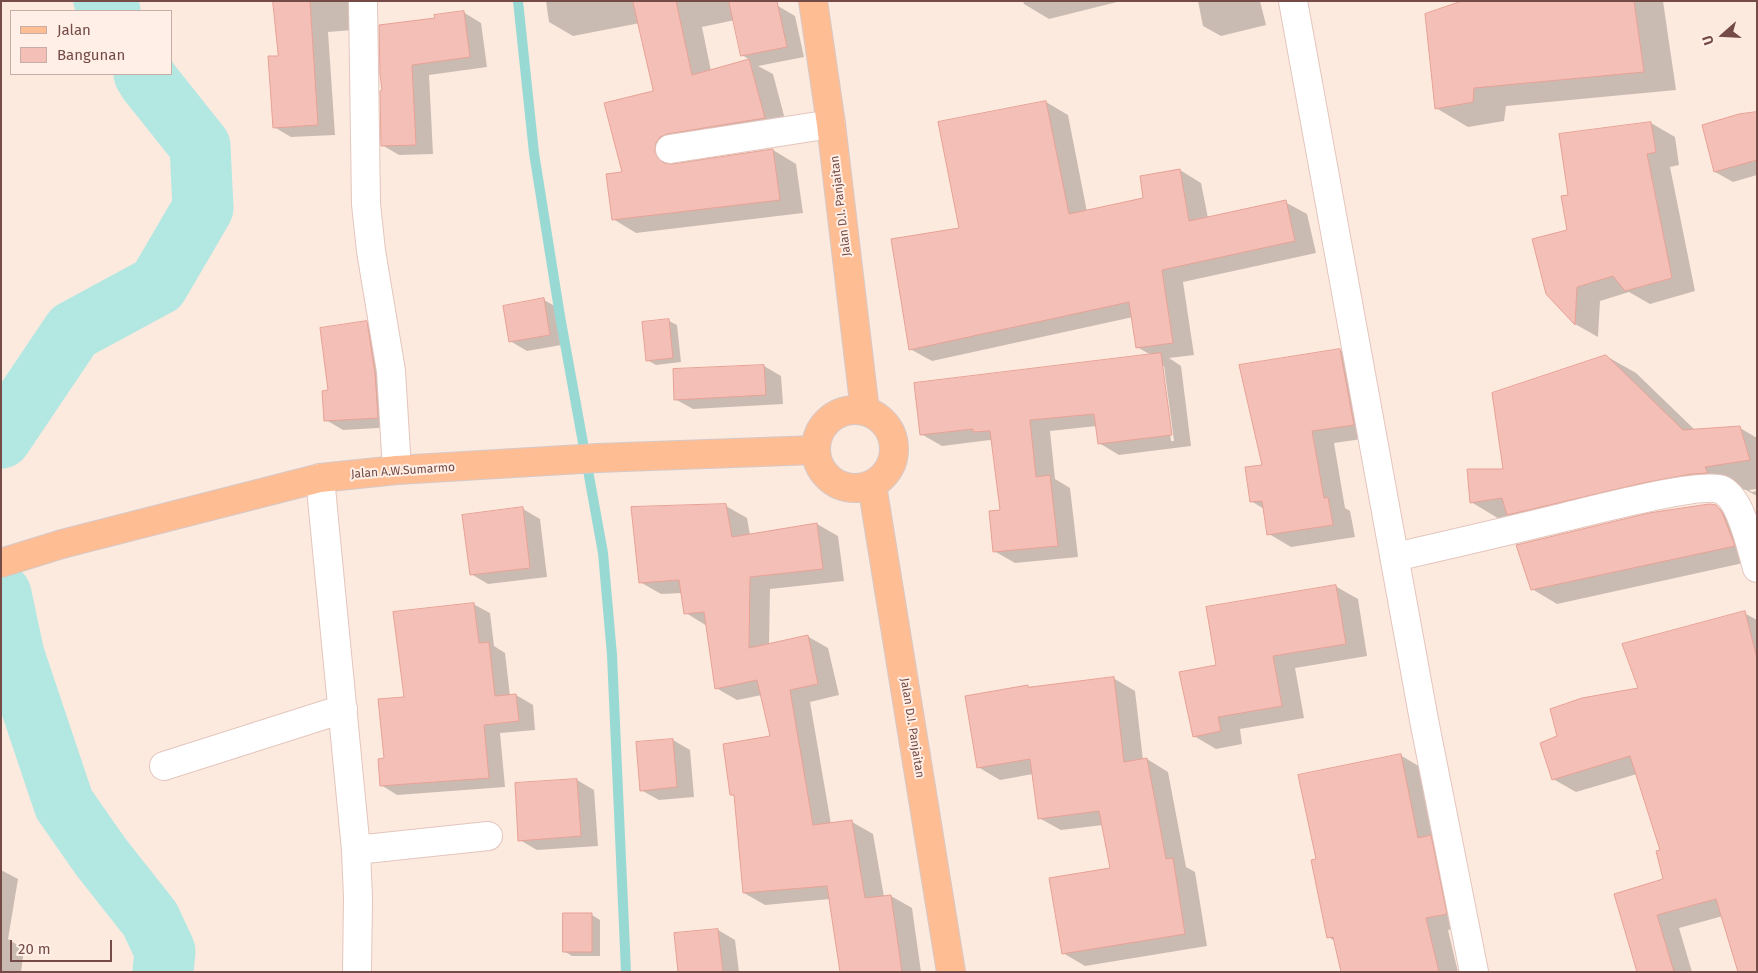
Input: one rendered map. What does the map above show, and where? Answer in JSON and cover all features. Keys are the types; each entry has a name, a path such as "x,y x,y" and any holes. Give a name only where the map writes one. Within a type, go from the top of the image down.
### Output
{"main road":[{"name":"Jalan D.I. Panjaitan","path":"814,1 831,124 864,411"},
{"path":"846,410 864,411 877,416 887,426 893,438 894,452 891,466 883,477 872,485 853,489 834,483 820,469 815,450 818,432 830,418 846,410"},
{"name":"Jalan A.W.Sumarmo","path":"1,563 62,544 320,478 397,470 585,459 815,450"},
{"name":"Jalan D.I. Panjaitan","path":"872,485 951,972"}],"street":[{"path":"363,1 366,204 371,251 391,371 397,470"},
{"path":"1293,1 1424,720 1474,972"},
{"path":"670,149 831,124"},
{"path":"320,478 356,850 358,898 357,972"},
{"path":"1395,557 1665,494 1713,487 1722,490 1730,496 1736,506 1757,568"},
{"path":"164,766 343,710"},
{"path":"356,850 488,836"}],"building":[{"path":"273,1 310,1 318,125 273,128 268,56 278,56"},
{"path":"633,1 676,1 692,75 749,59 765,118 667,134 660,137 656,143 655,151 658,158 664,163 672,164 773,149 780,200 612,220 606,174 622,172 604,103 653,91"},
{"path":"729,1 777,1 787,47 741,56"},
{"path":"1462,1 1634,1 1644,72 1474,88 1473,102 1435,109 1425,14"},
{"path":"464,11 470,57 412,65 416,145 381,146 380,91 382,90 379,25 435,18 434,15"},
{"path":"1046,101 1069,214 1143,198 1140,176 1180,169 1189,221 1286,200 1295,241 1162,270 1173,343 1136,348 1129,302 909,350 891,239 959,228 938,122"},
{"path":"1757,112 1757,160 1714,172 1702,125 1739,114"},
{"path":"1651,122 1656,152 1647,154 1672,278 1625,291 1613,276 1577,287 1575,325 1546,294 1532,239 1567,230 1561,196 1568,195 1559,134"},
{"path":"544,298 550,335 509,342 503,306"},
{"path":"669,319 673,358 646,361 642,322"},
{"path":"367,321 375,373 378,418 324,421 322,391 328,390 320,328"},
{"path":"1340,349 1354,425 1312,431 1324,498 1328,497 1333,525 1267,535 1262,501 1250,502 1245,467 1262,465 1239,365"},
{"path":"1161,353 1172,435 1098,444 1094,414 1030,420 1036,477 1050,475 1058,546 993,552 989,511 1000,510 990,431 973,432 973,429 920,435 914,383"},
{"path":"1606,355 1683,430 1740,426 1750,460 1705,467 1708,473 1691,474 1643,483 1507,515 1502,498 1470,503 1467,469 1503,469 1492,393"},
{"path":"764,365 766,395 674,400 673,369"},
{"path":"726,504 732,537 817,523 823,569 750,577 749,648 808,635 818,684 790,690 813,825 852,820 865,898 891,895 902,972 840,972 827,886 743,893 734,795 730,795 723,744 770,736 757,680 715,689 704,612 684,614 679,580 639,583 631,507"},
{"path":"1710,504 1716,505 1722,512 1735,546 1531,590 1516,545 1649,513"},
{"path":"523,507 530,568 470,575 462,515"},
{"path":"1336,585 1346,644 1273,656 1282,706 1218,717 1221,731 1193,737 1179,672 1216,665 1206,607"},
{"path":"474,603 479,643 489,642 495,696 516,694 519,721 484,725 489,778 380,786 378,759 384,758 378,699 404,697 393,612"},
{"path":"1745,611 1757,658 1757,972 1738,972 1716,899 1657,915 1674,972 1637,972 1614,894 1663,879 1656,851 1660,850 1630,756 1552,780 1540,743 1557,736 1550,709 1582,698 1638,688 1622,644"},
{"path":"1114,677 1124,762 1147,758 1166,859 1173,858 1185,934 1062,954 1049,878 1110,868 1099,811 1038,819 1030,759 977,768 965,696 1028,685 1028,687"},
{"path":"673,739 677,787 640,791 636,742"},
{"path":"1401,754 1418,838 1431,835 1447,914 1426,918 1439,972 1341,972 1333,937 1327,938 1311,860 1316,859 1298,775"},
{"path":"577,779 581,836 518,841 515,783"},
{"path":"563,913 592,913 592,952 563,952"},
{"path":"718,929 723,972 678,972 674,933"}],"waterway":[{"path":"104,1 109,10"},
{"path":"518,1 534,153 560,316 603,553 612,655 626,972"},
{"path":"1,438 73,331 158,285 203,208 200,146 145,75"},
{"path":"1,594 14,655 64,804 101,857 150,919 165,951 163,972"}]}
